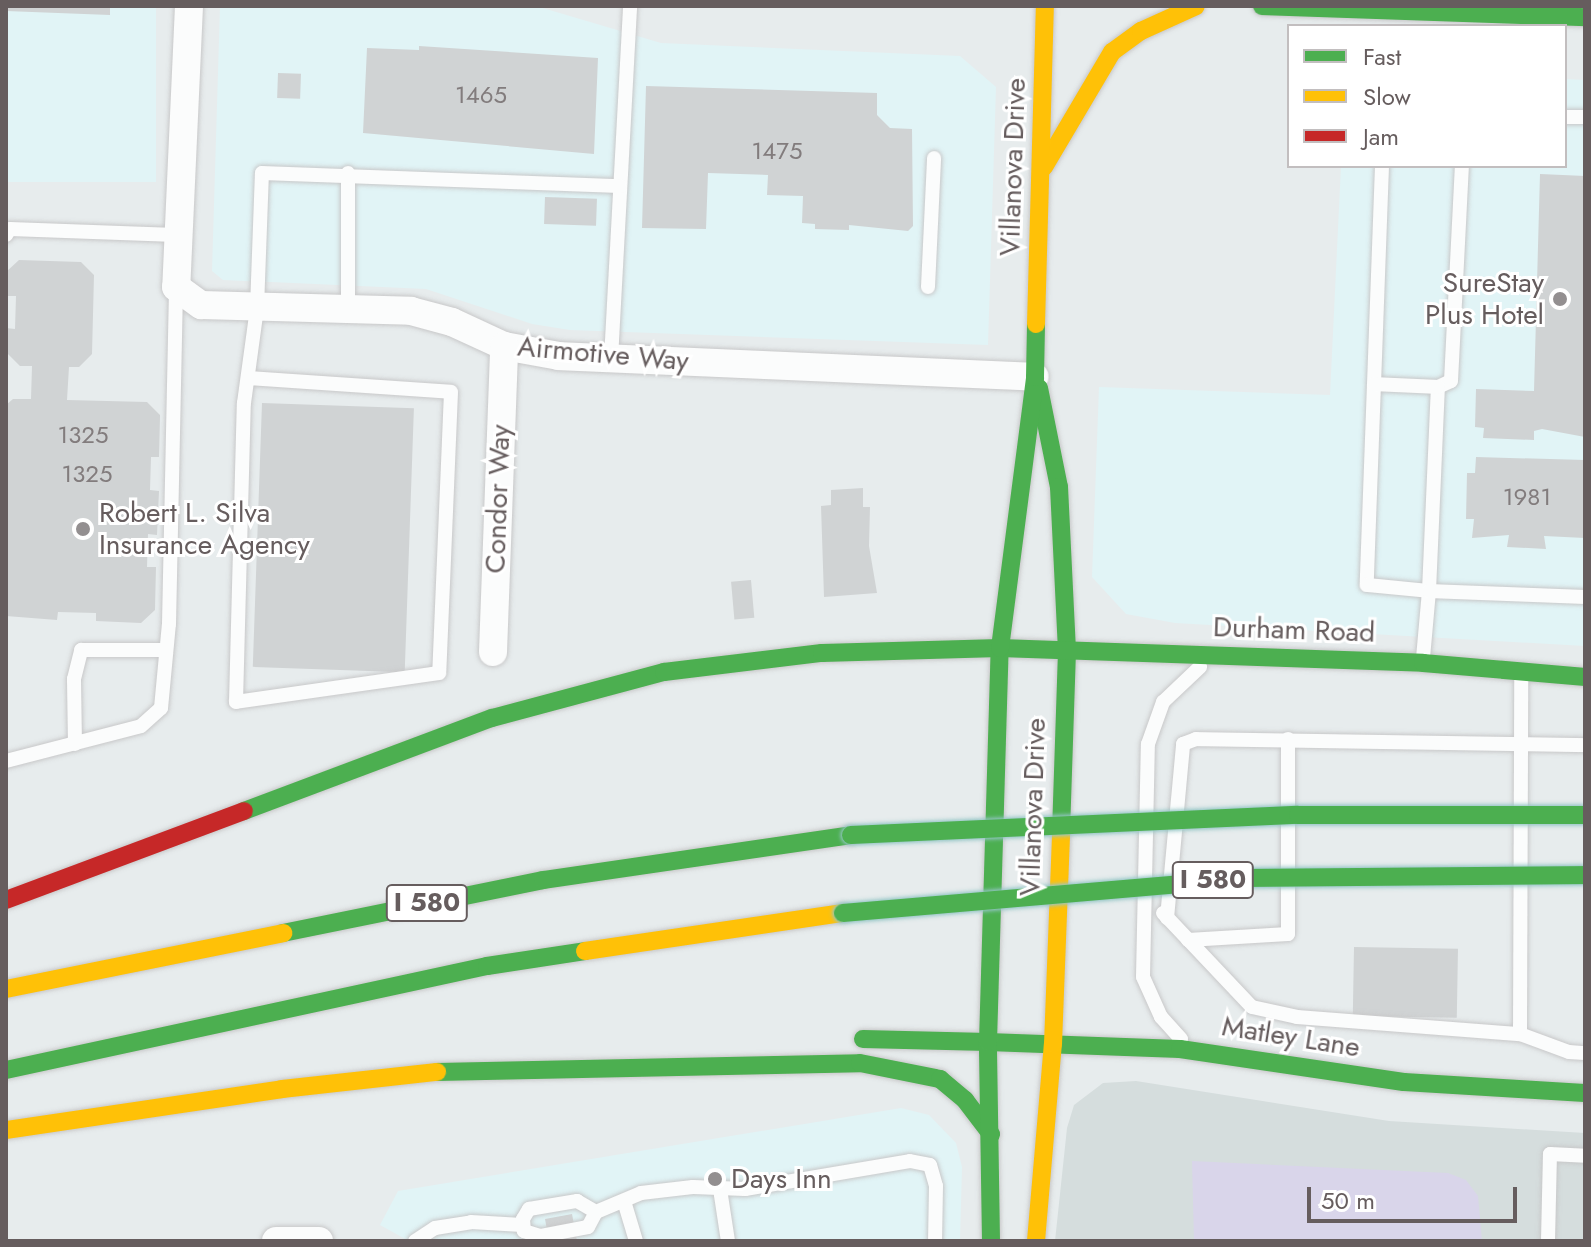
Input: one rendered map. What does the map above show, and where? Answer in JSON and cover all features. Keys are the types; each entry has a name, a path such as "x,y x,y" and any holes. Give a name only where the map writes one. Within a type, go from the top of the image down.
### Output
{"main road":[{"name":"Villanova Drive","path":"991,1241 988,1042 1000,648 1035,377 1045,6"},
{"path":"1041,174 1112,52 1141,31 1196,6"},
{"path":"1262,6 1468,20 1585,17"},
{"name":"Villanova Drive","path":"1035,377 1059,487 1067,651 1053,1044 1036,1241"},
{"name":"Durham Road","path":"6,900 492,718 664,672 822,653 1000,648 1423,663 1585,677"},
{"name":"I 580","path":"6,989 543,880 851,835 1298,815 1585,815"},
{"name":"I 580","path":"6,1070 487,966 843,913 1220,880 1585,875"},
{"name":"Matley Lane","path":"842,1039 1053,1044 1206,1052 1404,1082 1585,1093"},
{"path":"6,1130 282,1089 451,1071 566,1049"},
{"path":"451,1071 883,1065 940,1079 965,1100 991,1134"}],"street":[{"path":"176,287 176,235 189,6"},
{"name":"Airmotive Way","path":"176,287 201,305 348,310 436,317 504,346 536,354 1035,377"},
{"name":"Condor Way","path":"493,652 504,346"},
{"path":"276,1241 319,1241"}],"lane":[{"path":"611,359 630,6"},
{"path":"928,287 934,158"},
{"path":"1382,168 1367,585 1429,591 1585,597"},
{"path":"1374,384 1438,387 1451,381 1462,168"},
{"path":"248,378 451,392 439,673 236,702 248,378 257,308 262,173 348,173 620,186"},
{"path":"348,173 348,310"},
{"path":"6,235 10,229 176,235"},
{"path":"6,761 141,726 161,708 166,650 176,287"},
{"path":"1423,663 1438,387"},
{"path":"75,744 74,679 81,650 166,650"},
{"path":"1206,1052 1170,1029 1151,997 1141,950 1153,723 1163,702 1192,671 1239,656"},
{"path":"1520,672 1523,741 1520,1034"},
{"path":"1167,918 1183,744 1196,739 1288,739 1523,741 1585,745"},
{"path":"1188,940 1288,934 1288,739"},
{"path":"1143,891 1239,998 1269,1012 1520,1034 1569,1052 1585,1053"},
{"path":"1548,1241 1550,1154 1585,1156"},
{"path":"596,1212 641,1193 745,1189 910,1161 930,1165 936,1186 935,1241"},
{"path":"720,1189 728,1241"},
{"path":"522,1225 525,1214 535,1207 583,1201 596,1212"},
{"path":"624,1201 636,1241"},
{"path":"415,1241 435,1228 471,1222 522,1225 534,1236 582,1229 592,1224 596,1212"},
{"path":"492,1225 492,1241"}],"shaded area":[{"path":"6,6 156,6 156,182 6,182"},
{"path":"220,6 536,6 661,43 960,56 996,87 988,345 570,330 532,324 426,289 223,280 212,271"},
{"path":"1567,79 1585,80 1585,646 1175,623 1126,614 1092,577 1099,387 1330,395 1341,168 1567,168"},
{"path":"1136,1081 1389,1121 1585,1133 1585,1241 1055,1241 1067,1128 1074,1105 1103,1083"},
{"name":"Days Inn","path":"901,1108 929,1115 956,1143 962,1167 960,1241 409,1241 380,1225 398,1191"},
{"path":"1192,1161 1448,1173 1466,1180 1478,1196 1482,1241 1194,1241"}],"building":[{"path":"6,6 110,6 110,15 6,11"},
{"path":"419,46 598,58 594,154 363,133 367,48 419,50"},
{"path":"278,73 301,74 300,99 277,98"},
{"path":"646,86 877,93 877,115 890,128 912,129 913,226 908,231 849,225 849,230 815,229 815,224 802,223 803,196 767,195 768,175 708,173 706,229 642,228"},
{"name":"SureStay Plus Hotel","path":"1540,174 1585,176 1585,437 1542,429 1534,431 1534,440 1483,438 1484,428 1475,427 1476,389 1534,391"},
{"path":"545,197 597,199 596,226 544,224"},
{"path":"19,260 81,262 94,275 92,354 79,367 69,367 67,400 147,402 160,415 159,457 151,457 150,490 159,491 157,535 148,534 147,567 156,567 155,610 141,623 96,621 96,613 58,612 57,620 6,616 6,405 13,399 31,399 32,366 20,366 6,352 6,328 15,329 16,296 6,296 6,272"},
{"path":"262,403 414,408 405,672 253,667"},
{"path":"1476,457 1585,460 1585,538 1544,536 1546,549 1507,547 1509,535 1472,538 1474,519 1466,519 1467,473 1475,473"},
{"path":"863,488 863,507 870,507 869,546 877,593 824,597 821,506 831,505 831,490"},
{"path":"751,580 754,618 734,620 731,582"},
{"path":"1354,947 1458,949 1457,1018 1353,1016"},
{"path":"572,1214 577,1241 549,1241 545,1219"}],"traffic: fast":[{"path":"1262,6 1585,17"},
{"path":"991,1241 988,1042 1000,648 1035,377 1036,324"},
{"path":"1039,388 1059,487 1067,651 1061,831"},
{"path":"1000,648 1423,663 1585,677"},
{"path":"244,811 492,718 664,672 822,653 1000,648"},
{"path":"851,835 1298,815 1585,815"},
{"path":"283,933 543,880 851,835"},
{"path":"843,913 1249,878 1585,875"},
{"path":"6,1070 487,966 585,951"},
{"path":"863,1039 988,1042"},
{"path":"988,1042 1180,1049 1404,1082 1585,1093"},
{"path":"437,1072 860,1063 940,1079 965,1100 991,1134"}],"traffic: slow":[{"path":"1036,324 1045,6"},
{"path":"1044,167 1112,52 1141,31 1196,6"},
{"path":"1036,1241 1053,1044 1061,831"},
{"path":"585,951 843,913"},
{"path":"6,989 283,933"},
{"path":"6,1130 282,1089 437,1072"}],"traffic: jam":[{"path":"6,900 244,811"}],"place":[{"name":"SureStay Plus Hotel","path":"1560,299"},
{"name":"Robert L. Silva Insurance Agency","path":"83,529"},
{"name":"Days Inn","path":"715,1179"}]}
